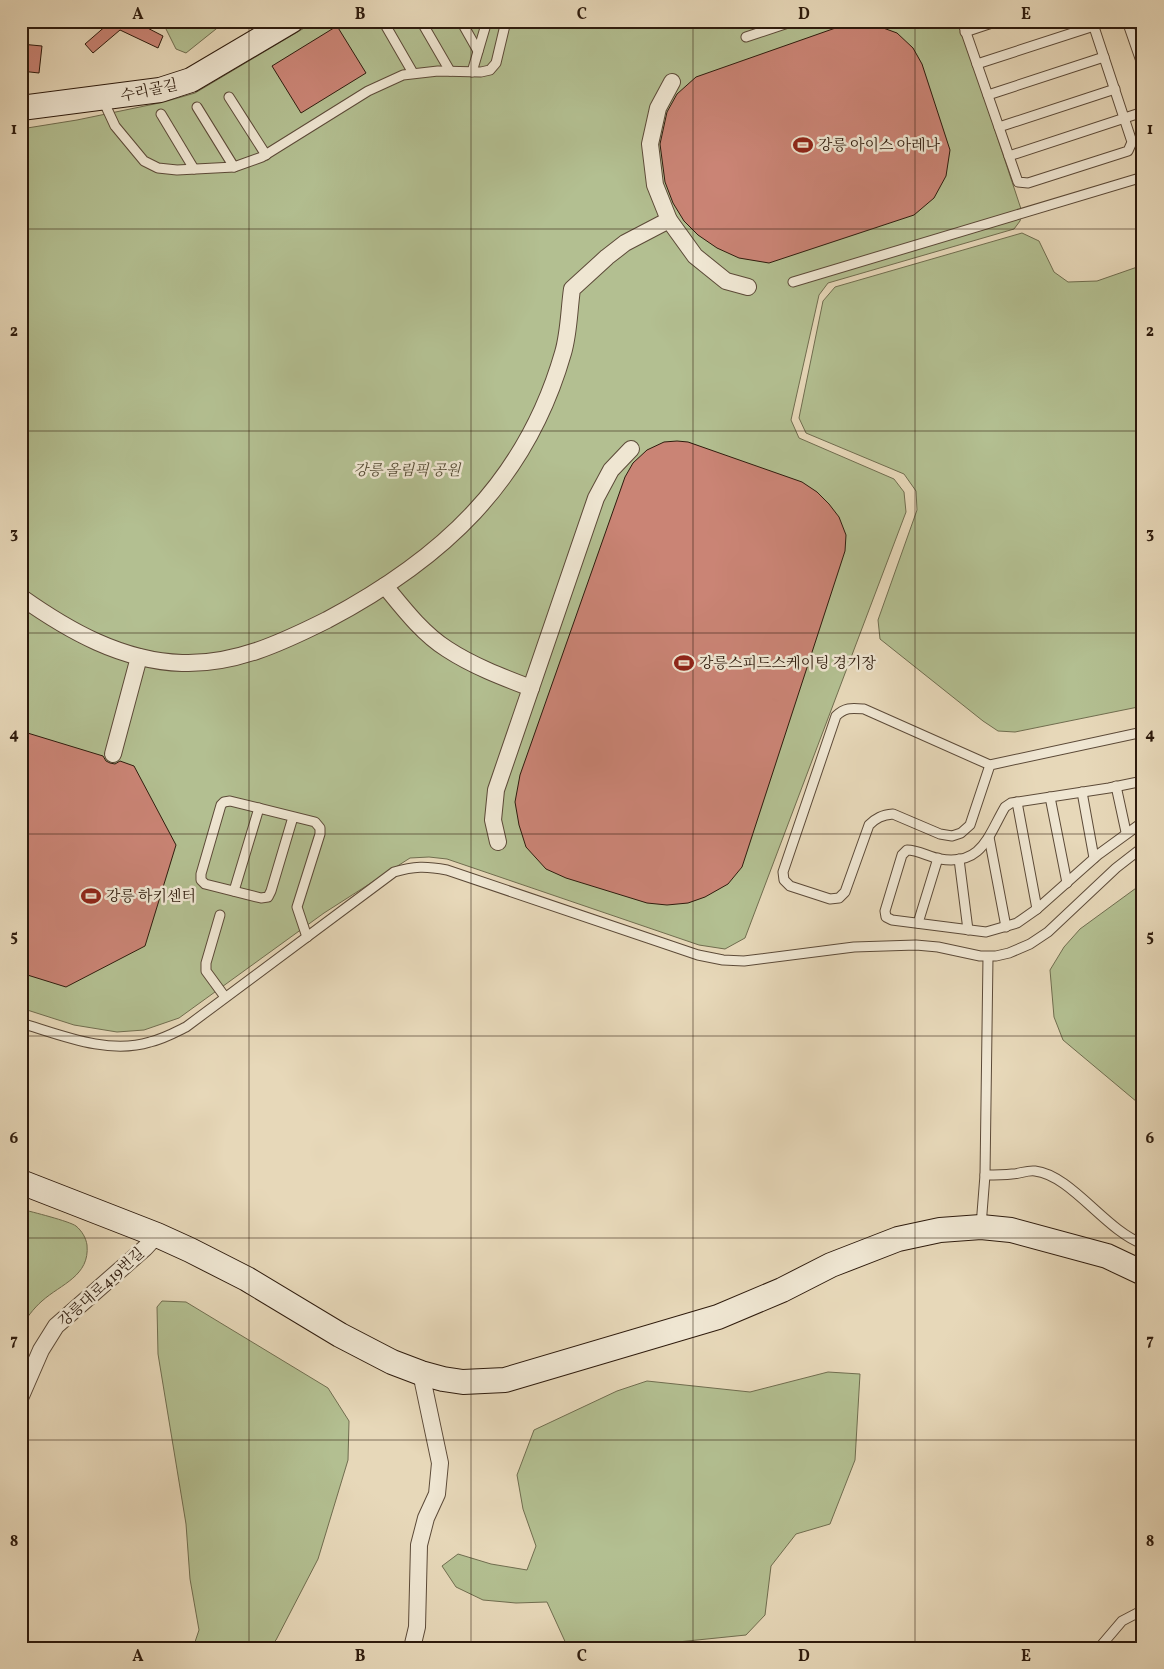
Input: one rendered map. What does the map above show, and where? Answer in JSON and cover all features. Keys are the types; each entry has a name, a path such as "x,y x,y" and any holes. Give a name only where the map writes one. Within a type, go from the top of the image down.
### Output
{"street":[{"name":"수리골길","path":"21,108 160,90 191,80 291,21"},
{"path":"672,82 658,108 650,144 655,185 669,220 695,256 726,281 748,287"},
{"path":"21,597 51,618 94,642 139,656 182,663 219,661 256,653 304,632 364,600 446,541 487,500 521,452 540,415 563,352 572,289 625,243 669,220"},
{"path":"498,842 493,820 496,790 596,498 611,470 631,448"},
{"path":"384,586 414,622 446,649 486,670 531,688"},
{"path":"112,754 139,656"},
{"path":"21,1182 157,1235 247,1279 340,1335 392,1362 421,1373 463,1382 505,1380 718,1317 782,1290 831,1265 898,1239 940,1230 981,1227 1011,1230 1107,1256 1143,1273"},
{"name":"강릉대로419번길","path":"21,1396 41,1350 56,1326 145,1248 157,1235"},
{"path":"412,1648 417,1627 419,1545 426,1518 437,1494 440,1463 421,1373"}],"lane":[{"path":"383,21 413,73"},
{"path":"421,21 450,71"},
{"path":"461,21 478,51"},
{"path":"472,72 487,21"},
{"path":"102,98 116,126 144,161 158,168 177,170 234,167 266,155 368,91 403,75 490,70 496,63 506,21"},
{"path":"746,37 794,21"},
{"path":"962,21 1018,182 1028,183 1128,151 1132,142 1093,24 977,64"},
{"path":"966,32 998,21"},
{"path":"1127,21 1143,67"},
{"path":"988,95 1104,57"},
{"path":"999,127 1115,89"},
{"path":"229,97 266,155"},
{"path":"197,107 234,167"},
{"path":"1009,156 1143,112"},
{"path":"162,114 194,169"},
{"path":"793,282 1143,177"},
{"path":"990,765 970,825 961,833 952,836 940,834 893,814 884,814 876,818 869,825 845,892 839,898 830,899 790,886 784,880 783,872 832,725 836,716 842,710 864,709 990,765 1143,732"},
{"path":"1143,781 1011,803 1005,806 981,849 974,855 959,860 938,858 907,850 902,855 885,911 886,917 986,932 1017,923 1038,909 1094,858 1126,832 1143,822"},
{"path":"1116,786 1126,832"},
{"path":"1082,792 1094,858"},
{"path":"1050,797 1067,883"},
{"path":"293,817 268,897 261,898 206,884 202,880 201,874 221,805 224,802 230,801 315,822 320,828 320,834 297,907 307,937"},
{"path":"1017,802 1038,909"},
{"path":"234,891 259,808"},
{"path":"989,837 1006,927"},
{"path":"21,1023 100,1045 131,1046 149,1043 186,1027 394,872 411,867 447,870 698,955 723,960 760,960 854,948 916,944 988,957 1009,953 1030,944 1048,932 1109,874 1143,847"},
{"path":"918,923 938,858"},
{"path":"959,860 968,930"},
{"path":"220,914 206,963 206,971 225,997"},
{"path":"981,1227 984,1175 988,957"},
{"path":"984,1175 1034,1171 1054,1177 1120,1230 1136,1242 1143,1244"},
{"path":"1099,1648 1122,1621 1143,1610"}],"green space":[{"path":"162,21 226,21 186,53 176,49"},
{"name":"강릉 올림픽 공원","path":"316,21 959,21 1022,212 1020,221 1014,229 828,283 819,295 791,420 799,438 894,479 904,492 906,512 745,938 725,949 699,945 447,859 429,857 410,858 324,913 179,1018 144,1030 117,1032 74,1025 21,1008 21,129 77,120 164,102 195,93"},
{"path":"1022,233 1039,241 1054,272 1068,282 1097,281 1143,265 1143,706 1015,732 998,731 983,721 880,639 878,620 917,510 916,491 904,474 806,433 799,418 823,301 835,287"},
{"path":"1143,883 1143,1107 1063,1040 1054,1017 1050,970 1064,947 1080,929"},
{"path":"21,1209 76,1226 86,1240 87,1256 79,1272 39,1304 27,1318 21,1329"},
{"path":"162,1301 186,1302 328,1388 349,1421 348,1460 318,1559 276,1640 268,1648 193,1648 199,1630 190,1579 186,1524 158,1354 157,1307"},
{"path":"828,1372 860,1374 855,1460 830,1524 796,1534 771,1566 765,1615 746,1635 658,1644 655,1648 568,1648 547,1602 516,1603 483,1600 456,1587 442,1566 458,1554 491,1564 527,1570 536,1546 523,1509 517,1475 534,1430 617,1391 647,1381 750,1392"}],"building":[{"path":"101,21 134,21 163,36 158,48 120,30 93,53 85,44 108,24"},
{"name":"강릉 아이스 아레나","path":"844,25 875,25 897,33 913,48 922,64 950,150 946,176 934,198 914,215 769,263 739,258 717,248 698,235 684,221 673,203 665,182 660,144 667,112 677,94 696,77"},
{"path":"337,26 366,73 301,113 272,66"},
{"path":"21,44 42,46 39,73 21,71"},
{"name":"강릉스피드스케이팅 경기장","path":"664,442 688,442 802,482 817,492 829,504 839,517 846,535 845,551 742,867 728,884 705,897 688,903 667,905 647,903 566,878 546,869 526,847 519,825 515,802 520,775 625,477 633,463 647,450"},
{"name":"강릉 하키센터","path":"21,731 103,756 110,763 115,764 120,761 134,766 176,845 145,946 66,987 21,973"}],"place":[{"name":"강릉 아이스 아레나","path":"803,145"},
{"name":"강릉스피드스케이팅 경기장","path":"684,663"},
{"name":"강릉 하키센터","path":"91,896"}]}
